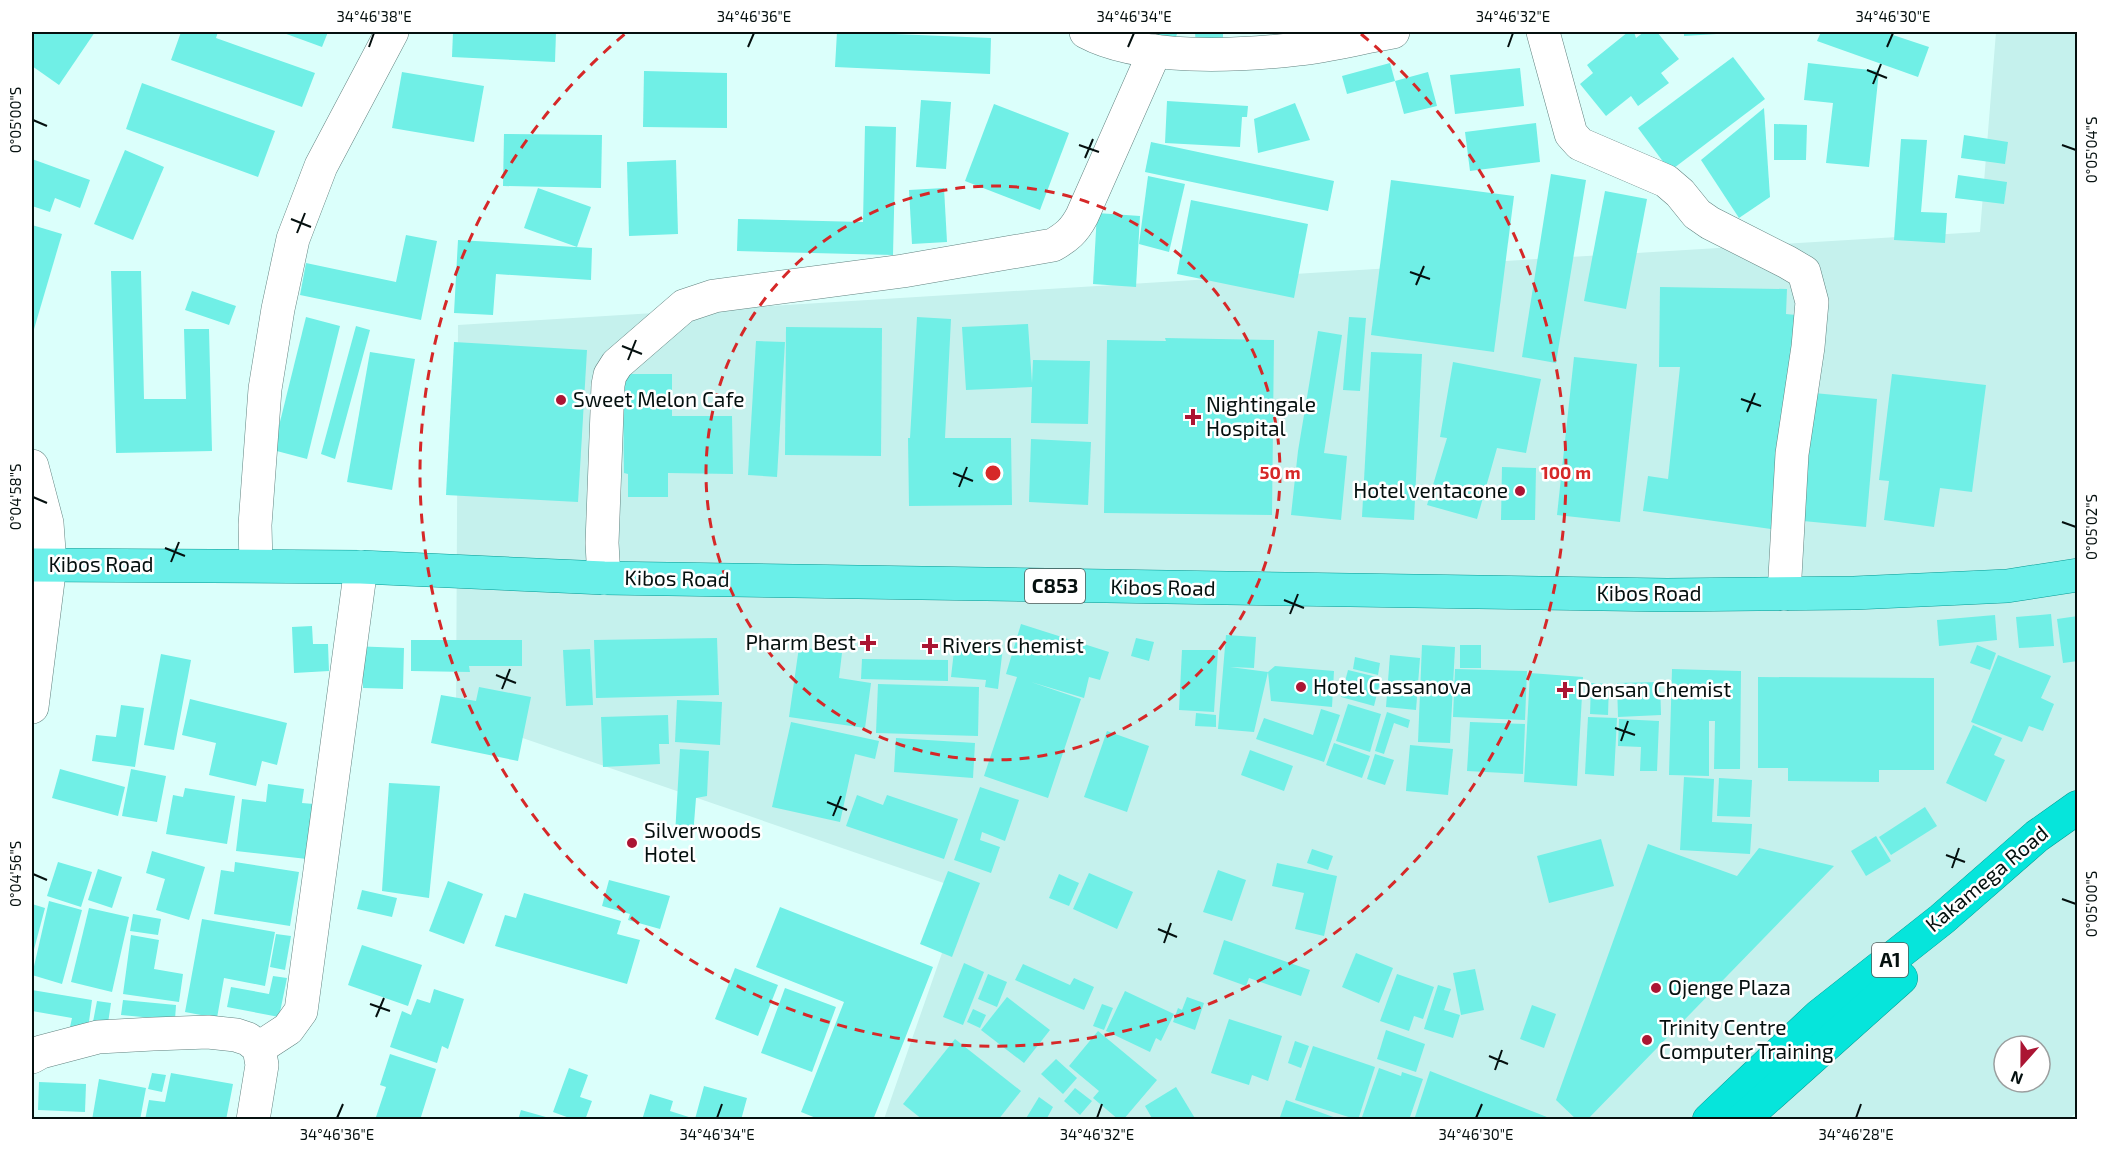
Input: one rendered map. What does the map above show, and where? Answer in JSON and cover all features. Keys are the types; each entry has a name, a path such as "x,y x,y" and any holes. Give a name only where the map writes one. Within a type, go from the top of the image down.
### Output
{"highway":[{"name":"Kakamega Road","path":"1709,1119 1819,1016 1942,919 2037,836 2078,807"},
{"name":"Kakamega Road","path":"1742,1119 2053,845 2078,827"}],"main road":[{"name":"Kibos Road","path":"41,565 256,565 361,567 604,578 1656,595 1854,593 2007,586 2078,574"}],"street":[{"path":"256,565 257,492 265,388 292,239 321,166 392,32"},
{"path":"1086,32 1120,46 1196,54 1299,49 1393,32"},
{"path":"1543,32 1571,134 1580,144 1666,181 1697,214 1710,223 1804,272 1812,302 1808,347 1792,454 1784,594"},
{"path":"604,578 602,543 608,385 610,375 617,364 684,306 714,296 915,269 1053,245 1068,237 1082,216 1155,51"},
{"path":"32,466 47,523 41,565 32,707"},
{"path":"259,1048 288,1029 301,1011 361,567"},
{"path":"32,1057 41,1052 98,1037 208,1032 236,1035 248,1039 259,1048 262,1065 253,1119"}],"shaded area":[{"path":"1996,32 2077,32 2078,1111 2069,1119 884,1119 964,890 456,715 458,325 1980,232"}],"building":[{"path":"32,32 95,32 59,85 32,66"},
{"path":"181,32 218,32 216,38 315,73 302,107 171,60"},
{"path":"281,32 328,32 322,47"},
{"path":"453,32 556,32 555,62 452,57"},
{"path":"837,32 991,38 990,74 835,67"},
{"path":"1118,32 1170,32 1177,34 1172,48"},
{"path":"1195,32 1223,32 1223,48 1196,49"},
{"path":"1628,32 1634,32 1636,38 1644,32 1657,32 1679,59 1661,73 1669,83 1638,106 1631,96 1606,116 1580,84 1593,73 1587,65"},
{"path":"1684,32 1732,32 1733,33 1684,36"},
{"path":"1821,32 1884,32 1929,47 1918,77 1817,41"},
{"path":"1733,57 1765,99 1670,171 1638,128"},
{"path":"1390,63 1395,81 1347,94 1342,76"},
{"path":"1808,63 1879,71 1869,167 1826,163 1833,103 1804,100"},
{"path":"1520,68 1524,106 1455,114 1450,75"},
{"path":"644,71 727,73 727,128 643,127"},
{"path":"402,72 484,86 474,142 392,128"},
{"path":"1428,72 1437,106 1404,114 1395,81"},
{"path":"142,83 275,131 258,177 126,129"},
{"path":"921,100 951,102 946,169 916,167"},
{"path":"1167,101 1248,106 1247,117 1242,117 1240,147 1165,143"},
{"path":"1295,103 1310,140 1258,153 1254,119"},
{"path":"994,104 1069,133 1040,210 965,181"},
{"path":"1764,108 1770,197 1739,218 1701,160"},
{"path":"1536,123 1540,162 1470,171 1465,132"},
{"path":"1774,124 1807,125 1806,160 1774,160"},
{"path":"865,126 896,127 893,255 737,251 738,219 863,222"},
{"path":"504,134 602,135 601,188 503,186"},
{"path":"1964,135 2008,142 2005,164 1961,158"},
{"path":"1901,139 1927,140 1921,212 1947,213 1945,243 1894,240"},
{"path":"1151,142 1334,181 1328,211 1145,172"},
{"path":"125,150 164,167 133,240 94,224"},
{"path":"32,159 90,180 80,208 55,198 50,212 32,206"},
{"path":"676,160 678,234 629,236 627,162"},
{"path":"1551,174 1586,180 1556,363 1522,357"},
{"path":"1958,175 2007,182 2004,204 1955,198"},
{"path":"1148,176 1185,184 1169,252 1139,244"},
{"path":"1391,180 1514,196 1494,352 1371,335"},
{"path":"538,188 591,207 577,247 524,228"},
{"path":"944,188 947,242 912,244 909,190"},
{"path":"1605,191 1647,199 1626,309 1584,301"},
{"path":"1191,200 1308,224 1294,298 1177,274"},
{"path":"1097,213 1140,216 1136,287 1093,284"},
{"path":"32,225 62,234 32,336"},
{"path":"406,235 437,241 421,320 300,295 306,263 396,282"},
{"path":"458,240 592,248 591,280 496,274 493,315 454,313"},
{"path":"111,271 141,271 144,399 186,399 184,329 209,329 212,451 116,453"},
{"path":"1660,287 1787,289 1786,314 1796,315 1771,529 1643,511 1648,476 1668,479 1680,367 1659,367"},
{"path":"192,291 236,306 229,325 185,310"},
{"path":"306,317 340,326 307,459 273,450"},
{"path":"917,317 951,319 945,438 1011,438 1012,505 909,506 908,438 910,438"},
{"path":"1349,317 1366,318 1360,391 1343,390"},
{"path":"1028,324 1032,383 1033,360 1090,361 1088,424 1031,423 1032,387 966,390 962,327"},
{"path":"356,326 370,330 335,459 321,454"},
{"path":"786,327 882,328 881,456 785,455"},
{"path":"1318,331 1342,335 1324,453 1347,456 1341,520 1291,515 1298,451"},
{"name":"Nightingale Hospital","path":"1165,338 1274,340 1272,515 1104,513 1107,340 1166,341"},
{"path":"756,341 785,342 777,477 748,475"},
{"path":"454,342 587,350 578,502 446,495"},
{"path":"370,352 415,359 392,490 347,482"},
{"path":"1371,352 1422,354 1414,520 1362,517"},
{"path":"1574,357 1637,364 1620,522 1557,515"},
{"path":"1453,362 1541,379 1526,453 1497,448 1477,519 1427,505 1447,438 1440,437"},
{"path":"623,374 672,374 672,416 732,416 733,474 668,473 668,497 628,497 628,474 624,473"},
{"path":"1892,374 1986,385 1972,492 1940,488 1934,527 1884,520 1889,481 1879,480"},
{"path":"1814,393 1877,399 1866,527 1803,521"},
{"path":"1031,439 1091,442 1088,505 1029,502"},
{"path":"1502,467 1536,468 1535,520 1501,520"},
{"path":"2051,614 2054,646 2019,648 2016,617"},
{"path":"1995,615 1997,640 1939,646 1937,620"},
{"path":"2078,616 2078,661 2063,663 2057,619"},
{"path":"1021,624 1109,652 1100,680 1089,677 1084,698 1031,682 1081,699 1048,798 984,776 1017,677 1006,674"},
{"path":"312,626 313,644 328,644 329,671 294,673 292,627"},
{"path":"1226,635 1256,637 1254,668 1230,667 1268,672 1254,732 1218,729"},
{"path":"717,638 719,695 596,698 594,640"},
{"path":"1136,638 1154,642 1149,661 1131,656"},
{"path":"411,640 522,640 522,666 469,666 470,672 411,671"},
{"path":"955,642 1003,647 998,689 985,687 986,680 951,677"},
{"path":"1422,645 1455,647 1450,743 1418,742"},
{"path":"1460,645 1481,645 1481,668 1460,668"},
{"path":"1977,645 1996,653 1990,670 1970,663"},
{"path":"351,646 404,648 403,689 363,688 363,662"},
{"path":"799,647 842,653 839,678 871,683 865,728 789,717"},
{"path":"590,649 593,705 566,706 563,650"},
{"path":"1182,650 1218,650 1214,712 1179,710"},
{"path":"161,654 191,660 174,750 144,745"},
{"path":"1390,655 1420,658 1416,710 1386,707"},
{"path":"1998,655 2051,676 2041,698 2054,704 2043,731 2029,726 2022,742 1971,722"},
{"path":"1355,657 1380,663 1378,675 1353,669"},
{"path":"862,659 948,660 948,681 861,679"},
{"name":"Hotel Cassanova","path":"1275,666 1334,671 1332,707 1271,701 1268,672"},
{"path":"1455,669 1527,671 1525,720 1453,717"},
{"path":"1672,669 1741,671 1740,769 1714,769 1715,721 1709,721 1709,776 1669,775"},
{"path":"1348,670 1381,678 1374,706 1341,697"},
{"path":"1530,673 1583,677 1577,786 1524,782"},
{"path":"1758,677 1934,678 1934,770 1879,770 1879,782 1788,781 1788,768 1758,768"},
{"path":"1660,682 1661,715 1618,717 1617,683"},
{"path":"1591,683 1609,684 1608,715 1590,714"},
{"path":"878,684 979,687 978,736 876,733"},
{"path":"479,687 531,697 518,761 431,743 441,695 476,701"},
{"path":"190,699 287,723 277,765 262,761 256,786 209,775 216,743 182,735"},
{"path":"677,700 722,702 720,745 675,742"},
{"path":"1348,704 1381,714 1370,752 1336,741"},
{"path":"121,705 144,708 135,767 92,761 96,735 116,737"},
{"path":"1321,709 1340,715 1324,762 1256,739 1264,718 1313,735"},
{"path":"1387,712 1410,720 1408,728 1394,723 1384,754 1375,751"},
{"path":"1196,713 1216,715 1216,727 1195,726"},
{"path":"668,715 669,744 659,744 660,764 603,767 601,717"},
{"path":"1588,717 1617,718 1614,776 1585,774"},
{"path":"1619,719 1659,721 1657,771 1640,771 1641,747 1618,746"},
{"path":"791,722 879,741 875,759 855,754 840,822 772,807"},
{"path":"1470,722 1525,724 1523,774 1467,771"},
{"path":"1973,725 2002,738 1994,755 2005,760 1986,802 1946,783"},
{"path":"1107,731 1149,746 1127,812 1084,797"},
{"path":"896,738 975,743 973,778 894,772"},
{"path":"1334,743 1370,756 1362,778 1326,765"},
{"path":"1410,745 1453,749 1448,795 1406,791"},
{"path":"680,749 709,751 707,796 696,798 693,836 675,835"},
{"path":"1250,750 1293,766 1284,791 1241,775"},
{"path":"1375,754 1394,760 1385,785 1367,779"},
{"path":"60,769 125,787 118,816 52,798"},
{"path":"131,769 166,776 157,822 122,816"},
{"path":"1684,777 1714,779 1712,822 1752,824 1750,854 1680,850"},
{"path":"1719,778 1752,780 1750,817 1717,816"},
{"path":"389,783 440,786 429,898 382,891"},
{"path":"268,784 304,789 302,803 314,804 307,859 236,851 242,799 266,802"},
{"path":"980,787 1019,800 1005,841 982,832 980,840 1000,847 991,873 954,860"},
{"path":"185,788 235,796 227,844 166,834 173,795 183,797"},
{"path":"857,795 883,805 887,795 958,819 944,859 846,826"},
{"path":"1925,807 1937,826 1891,855 1879,837"},
{"path":"1876,836 1891,861 1866,876 1851,851"},
{"path":"1601,839 1614,886 1549,903 1537,856"},
{"name":"Ojenge Plaza","path":"1648,844 1737,876 1759,848 1834,866 1587,1120 1577,1120 1556,1100"},
{"path":"1312,849 1333,856 1328,870 1307,863"},
{"path":"152,851 205,867 189,920 156,910 165,879 146,873"},
{"path":"58,862 92,872 81,907 47,896"},
{"path":"235,862 299,872 290,926 214,914 221,870 234,872"},
{"path":"1277,863 1337,876 1324,936 1295,929 1304,893 1272,886"},
{"path":"98,869 122,877 112,908 88,900"},
{"path":"1218,870 1246,880 1232,921 1203,912"},
{"path":"948,871 980,883 952,957 920,944"},
{"path":"1089,873 1133,892 1117,929 1073,909"},
{"path":"1059,874 1079,883 1069,906 1049,898"},
{"path":"609,880 670,896 660,929 628,920 630,914 602,906"},
{"path":"448,881 483,894 464,944 429,931"},
{"path":"362,890 397,898 392,917 357,909"},
{"path":"524,893 621,921 617,934 640,940 627,984 495,946 505,915 516,918"},
{"path":"49,901 82,910 62,984 32,975"},
{"path":"32,904 45,908 32,957"},
{"path":"780,907 933,967 873,1120 821,1120 801,1112 844,1002 756,967"},
{"path":"89,908 129,917 112,992 71,982"},
{"path":"133,914 161,919 158,935 130,931"},
{"path":"202,919 275,932 265,986 224,978 217,1018 185,1012"},
{"path":"276,934 291,936 285,970 270,967"},
{"path":"131,935 159,940 154,969 183,974 179,1002 123,994"},
{"path":"1224,940 1310,970 1301,996 1249,978 1246,986 1213,974"},
{"path":"362,945 422,965 408,1006 348,985"},
{"path":"1356,953 1393,968 1379,1003 1342,987"},
{"path":"964,963 984,972 963,1025 943,1017"},
{"path":"1023,964 1070,985 1074,978 1094,987 1084,1010 1015,980"},
{"path":"735,968 778,985 758,1036 715,1019"},
{"path":"1475,969 1484,1010 1461,1015 1453,973"},
{"path":"988,974 1007,982 997,1007 978,999"},
{"path":"1397,974 1434,987 1423,1019 1414,1016 1409,1031 1380,1021"},
{"path":"273,976 287,978 279,1017 227,1007 231,987 269,994"},
{"path":"1438,985 1451,989 1444,1010 1460,1015 1453,1038 1424,1029"},
{"path":"785,988 836,1007 812,1072 761,1053"},
{"path":"434,989 464,999 448,1049 442,1046 437,1063 390,1047 402,1011 411,1015 417,999 430,1003"},
{"path":"32,990 92,1000 88,1029 70,1027 72,1018 32,1011"},
{"path":"1125,991 1174,1014 1161,1041 1156,1038 1150,1052 1106,1031"},
{"path":"1007,997 1050,1030 1024,1063 981,1030"},
{"path":"1187,997 1204,1003 1195,1030 1173,1022 1178,1008 1182,1010"},
{"path":"123,1000 176,1005 175,1020 121,1015"},
{"path":"97,1001 111,1003 107,1030 92,1027"},
{"path":"1102,1004 1113,1008 1104,1030 1093,1026"},
{"path":"1532,1005 1556,1014 1544,1048 1520,1039"},
{"path":"973,1009 986,1015 980,1028 967,1022"},
{"path":"1229,1019 1282,1036 1268,1081 1252,1075 1249,1085 1211,1073"},
{"path":"1386,1030 1425,1044 1416,1072 1377,1059"},
{"path":"1098,1031 1157,1080 1123,1120 1119,1120 1093,1098 1099,1091 1069,1066"},
{"path":"955,1039 1021,1091 998,1120 923,1120 903,1104"},
{"path":"1295,1041 1309,1046 1301,1068 1288,1063"},
{"path":"1313,1046 1375,1067 1358,1120 1295,1100"},
{"path":"390,1054 436,1069 420,1120 375,1120 386,1087 380,1085"},
{"path":"1056,1059 1077,1078 1063,1094 1041,1074"},
{"path":"569,1068 588,1075 580,1097 592,1101 585,1120 575,1120 553,1112"},
{"path":"1379,1068 1401,1076 1402,1072 1423,1079 1409,1120 1361,1120"},
{"path":"1430,1071 1552,1119 1552,1120 1414,1120"},
{"path":"152,1073 166,1075 162,1092 148,1089"},
{"path":"171,1073 233,1084 226,1120 145,1120 149,1100 165,1102"},
{"path":"99,1079 146,1088 140,1120 92,1120"},
{"path":"39,1082 86,1084 85,1112 38,1110"},
{"path":"704,1086 747,1098 741,1120 642,1120 650,1094 673,1101 670,1111 695,1119"},
{"path":"1176,1087 1196,1120 1153,1120 1145,1106"},
{"path":"1075,1088 1092,1101 1080,1115 1064,1101"},
{"path":"1039,1097 1053,1107 1046,1120 1025,1120"},
{"path":"1286,1100 1339,1119 1279,1120"},
{"path":"521,1110 553,1119 553,1120 518,1120"}],"place":[{"name":"Sweet Melon Cafe","path":"561,400"},
{"name":"Nightingale Hospital","path":"1193,417"},
{"name":"Hotel ventacone","path":"1520,491"},
{"name":"Pharm Best","path":"868,643"},
{"name":"Rivers Chemist","path":"930,646"},
{"name":"Hotel Cassanova","path":"1301,687"},
{"name":"Densan Chemist","path":"1565,690"},
{"name":"Silverwoods Hotel","path":"632,843"},
{"name":"Ojenge Plaza","path":"1656,988"},
{"name":"Trinity Centre Computer Training","path":"1647,1040"}]}
